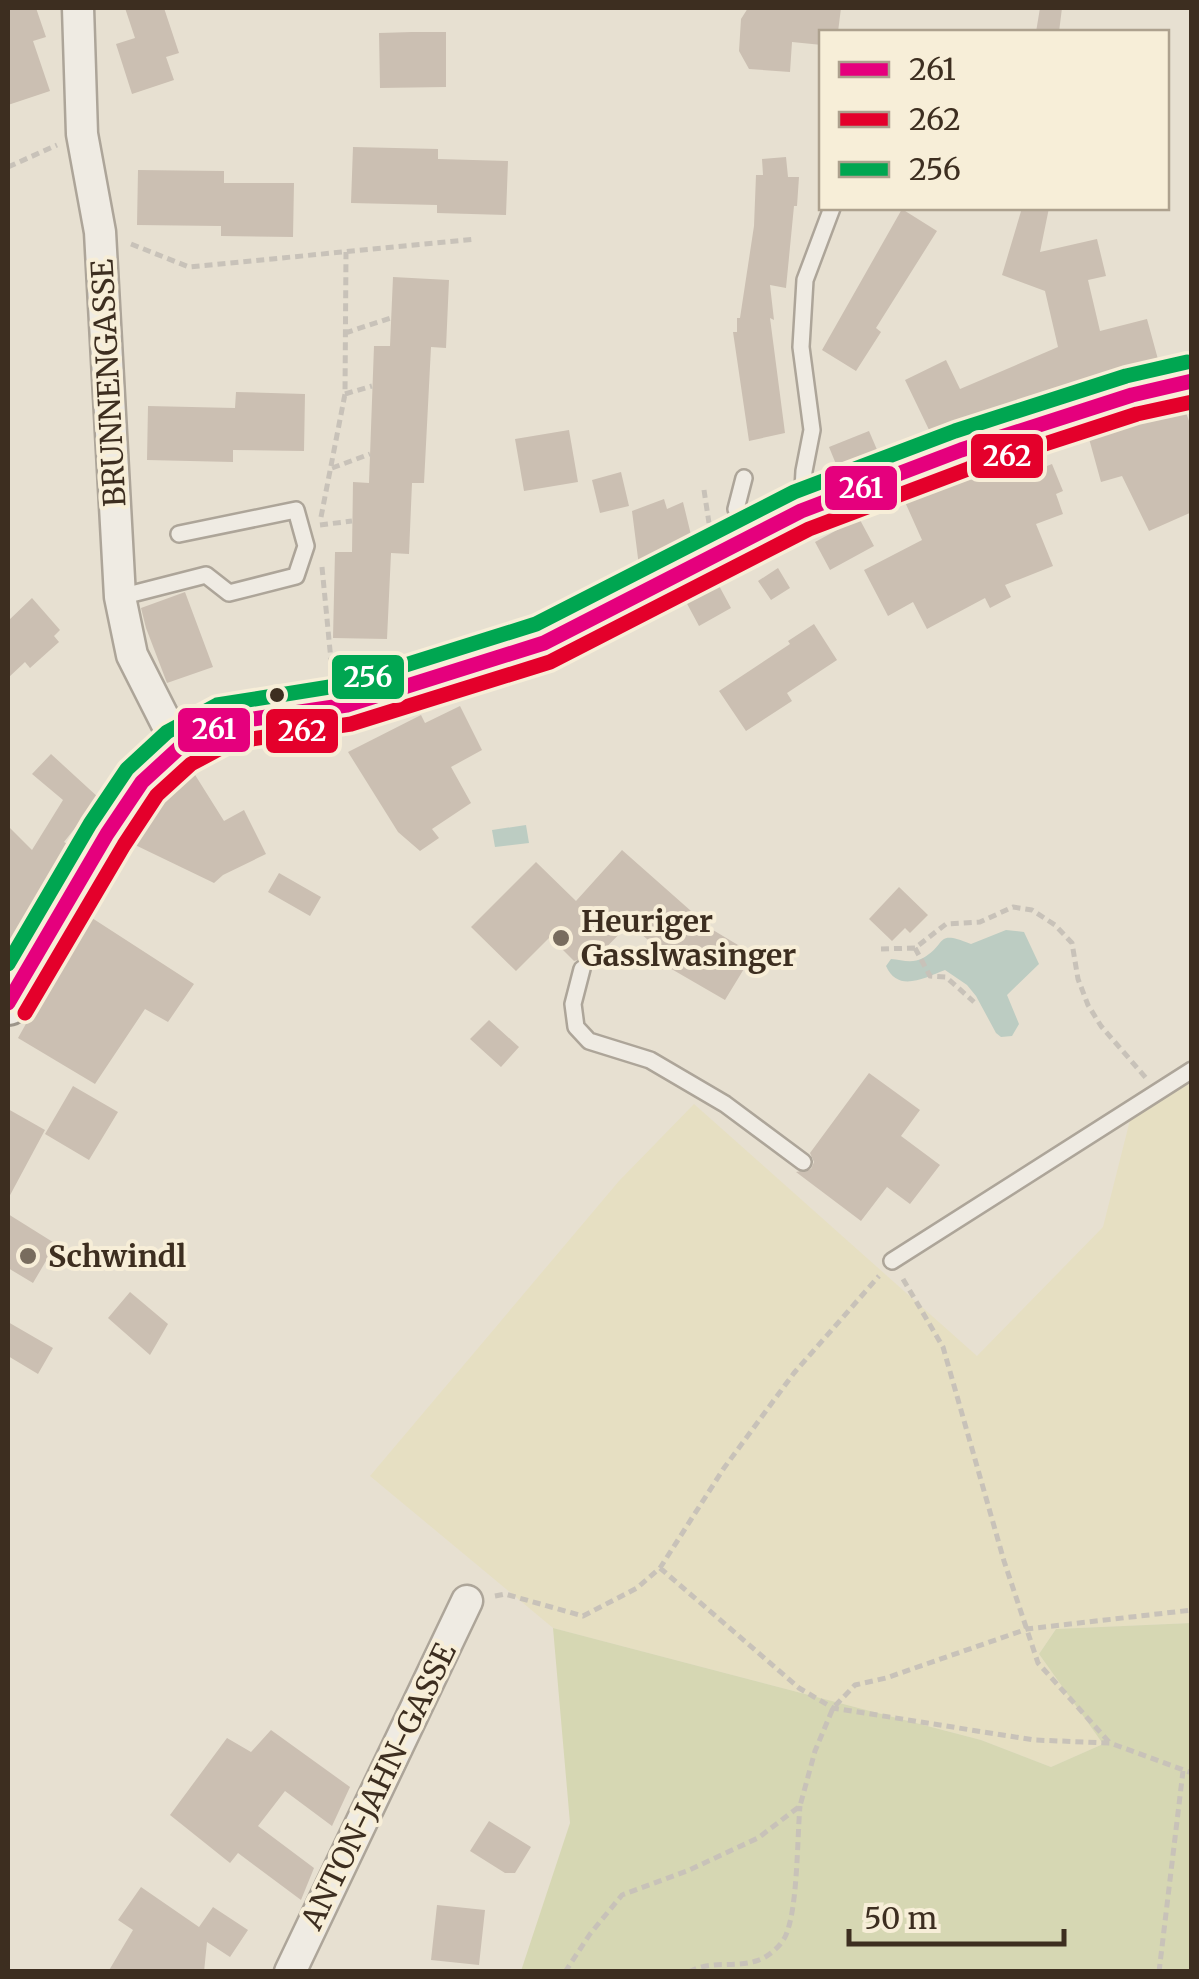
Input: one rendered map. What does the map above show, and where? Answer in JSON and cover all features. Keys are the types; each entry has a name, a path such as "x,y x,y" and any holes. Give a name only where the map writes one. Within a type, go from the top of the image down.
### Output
{"street":[{"name":"BRUNNENGASSE","path":"78,8 82,134 100,232 120,596 132,655 179,748"},
{"path":"8,1004 107,834 142,782 179,748 226,723 348,706 544,642 801,511 961,450 1132,395 1192,381"},
{"name":"ANTON-JAHN-GASSE","path":"290,1972 467,1602"}],"lane":[{"path":"801,511 812,430 801,347 805,280 831,210"},
{"path":"744,478 736,510 752,536"},
{"path":"120,596 206,575 229,592 296,576 306,546 296,510 179,534"},
{"path":"582,969 574,1004 576,1027 588,1041 650,1060 725,1104 803,1162"},
{"path":"892,1261 1192,1070"}],"path":[{"path":"8,168 82,134"},
{"path":"100,232 189,267 476,240"},
{"path":"320,541 319,525 344,394 346,252"},
{"path":"345,333 391,318"},
{"path":"344,394 372,386"},
{"path":"332,468 370,454"},
{"path":"704,490 707,515"},
{"path":"319,525 352,521"},
{"path":"322,557 332,673"},
{"path":"324,589 334,593"},
{"path":"881,949 915,948 946,924 980,922 1013,907 1032,910 1055,925 1072,943 1078,979 1088,1005 1134,1064"},
{"path":"915,948 930,976 946,978 974,1002"},
{"path":"467,1602 505,1594 582,1616 637,1588 660,1568 724,1468 794,1373 892,1261 943,1347 1038,1662 1110,1743"},
{"path":"660,1568 799,1688 833,1708 1034,1740 1110,1743 1192,1773"},
{"path":"689,1972 703,1964 732,1966 761,1960 780,1946 787,1934 800,1806 815,1751 833,1708 854,1685 886,1678 1027,1629 1192,1610"},
{"path":"1159,1972 1182,1770"},
{"path":"565,1972 622,1895 758,1838 800,1806"}],"shaded area":[{"path":"526,825 529,843 495,847 492,830"},
{"path":"1006,930 1024,932 1039,964 1007,995 1019,1024 1012,1036 1001,1037 996,1033 976,996 945,970 904,981 886,966 891,959 923,958 946,938 971,944"},
{"path":"1191,1079 1191,1623 1056,1629 1039,1654 1103,1744 1051,1767 981,1740 553,1628 370,1476 619,1181 694,1104 977,1356 1103,1227 1130,1120"}],"green space":[{"path":"1191,1623 1191,1971 521,1971 570,1823 553,1628 981,1740 1051,1767 1103,1744 1039,1654 1056,1629"}],"building":[{"path":"8,8 36,8 46,37 33,41 50,91 8,105"},
{"path":"125,8 164,8 179,53 166,57 174,80 132,94 116,44 135,38"},
{"path":"748,8 841,8 838,30 819,30 819,45 792,42 790,72 749,69 739,51 741,19"},
{"path":"1040,8 1062,8 1059,30 1036,30"},
{"path":"446,32 446,87 380,88 379,33"},
{"path":"353,147 438,149 438,159 508,161 506,215 437,213 437,205 351,203"},
{"path":"786,157 788,177 799,177 797,206 786,288 770,285 774,320 770,318 785,433 749,441 733,332 737,332 740,318 754,226 756,175 763,175 762,159"},
{"path":"138,170 224,171 224,183 294,183 293,237 221,236 221,226 137,225"},
{"path":"901,210 937,231 876,328 881,332 856,371 822,350"},
{"path":"1021,210 1049,210 1040,252 1097,239 1106,276 1088,280 1100,331 1147,319 1159,363 974,420 972,416 931,434 905,380 946,360 960,389 1058,347 1045,291 1002,275"},
{"path":"393,277 449,280 446,348 431,347 424,483 412,483 409,554 391,553 387,639 333,638 335,552 352,552 353,482 369,483 374,346 390,346"},
{"path":"236,392 305,394 304,451 233,450 233,462 147,460 148,406 235,408"},
{"path":"1185,410 1192,429 1192,512 1149,531 1122,476 1101,482 1088,435"},
{"path":"569,430 578,482 524,491 515,439"},
{"path":"869,431 878,452 838,469 829,447"},
{"path":"1036,452 1042,468 1052,464 1063,491 1056,494 1063,514 1036,524 1053,566 1005,585 1011,597 990,608 985,598 927,629 913,602 888,616 864,570 922,540 905,502 976,475 975,472"},
{"path":"621,472 629,506 600,513 592,480"},
{"path":"664,499 667,509 683,502 692,539 639,566 632,511"},
{"path":"859,518 874,546 830,570 815,542"},
{"path":"778,568 790,588 771,600 758,581"},
{"path":"717,582 731,608 699,626 685,600"},
{"path":"185,592 213,667 167,683 141,608"},
{"path":"32,598 60,630 54,636 59,642 30,668 25,662 8,678 8,621"},
{"path":"814,624 837,660 787,693 792,701 746,731 719,691"},
{"path":"460,706 482,750 451,767 471,803 432,829 439,838 420,851 398,832 348,752 421,715 425,723"},
{"path":"51,754 99,798 64,842 71,846 8,954 8,826 32,850 63,800 32,774"},
{"path":"192,770 224,821 244,810 266,854 214,883 131,843 164,798"},
{"path":"622,850 691,911 688,915 753,954 725,1000 668,967 672,960 629,924 591,963 584,958 574,961 550,937 516,971 471,927 536,862 576,901"},
{"path":"279,873 321,897 310,916 268,892"},
{"path":"899,887 928,915 910,933 905,928 892,941 869,919"},
{"path":"92,918 194,984 168,1022 145,1009 95,1084 18,1038"},
{"path":"489,1020 519,1047 501,1067 470,1039"},
{"path":"869,1073 920,1110 901,1136 940,1165 910,1204 887,1187 861,1221 796,1172 811,1169 814,1162 810,1153"},
{"path":"73,1086 118,1112 89,1160 45,1134"},
{"path":"8,1109 45,1130 8,1199"},
{"name":"Schwindl","path":"8,1214 56,1244 33,1283 8,1268"},
{"path":"130,1292 168,1324 150,1355 108,1318"},
{"name":"Schwindl","path":"8,1322 53,1348 38,1374 8,1356"},
{"path":"271,1730 350,1787 332,1826 285,1791 258,1826 314,1868 301,1900 238,1853 230,1863 170,1815 227,1738 251,1752"},
{"path":"489,1821 531,1847 515,1873 505,1873 470,1851"},
{"path":"141,1887 199,1927 213,1907 248,1930 230,1957 207,1942 204,1972 108,1972 133,1930 118,1920"},
{"path":"437,1905 485,1910 479,1965 431,1960"}],"transit line":[{"name":"256","path":"8,964 127,769 167,732 217,705 342,685 536,624 794,492 955,431 1126,376 1187,362"},
{"name":"261","path":"8,1003 142,782 179,748 226,723 347,705 544,643 801,511 961,450 1132,395 1192,381"},
{"name":"262","path":"25,1013 157,795 191,764 232,742 351,724 550,662 809,529 968,469 1137,414 1192,402"}],"place":[{"name":"Heuriger Gasslwasinger","path":"561,938"},
{"name":"Schwindl","path":"28,1256"}]}
